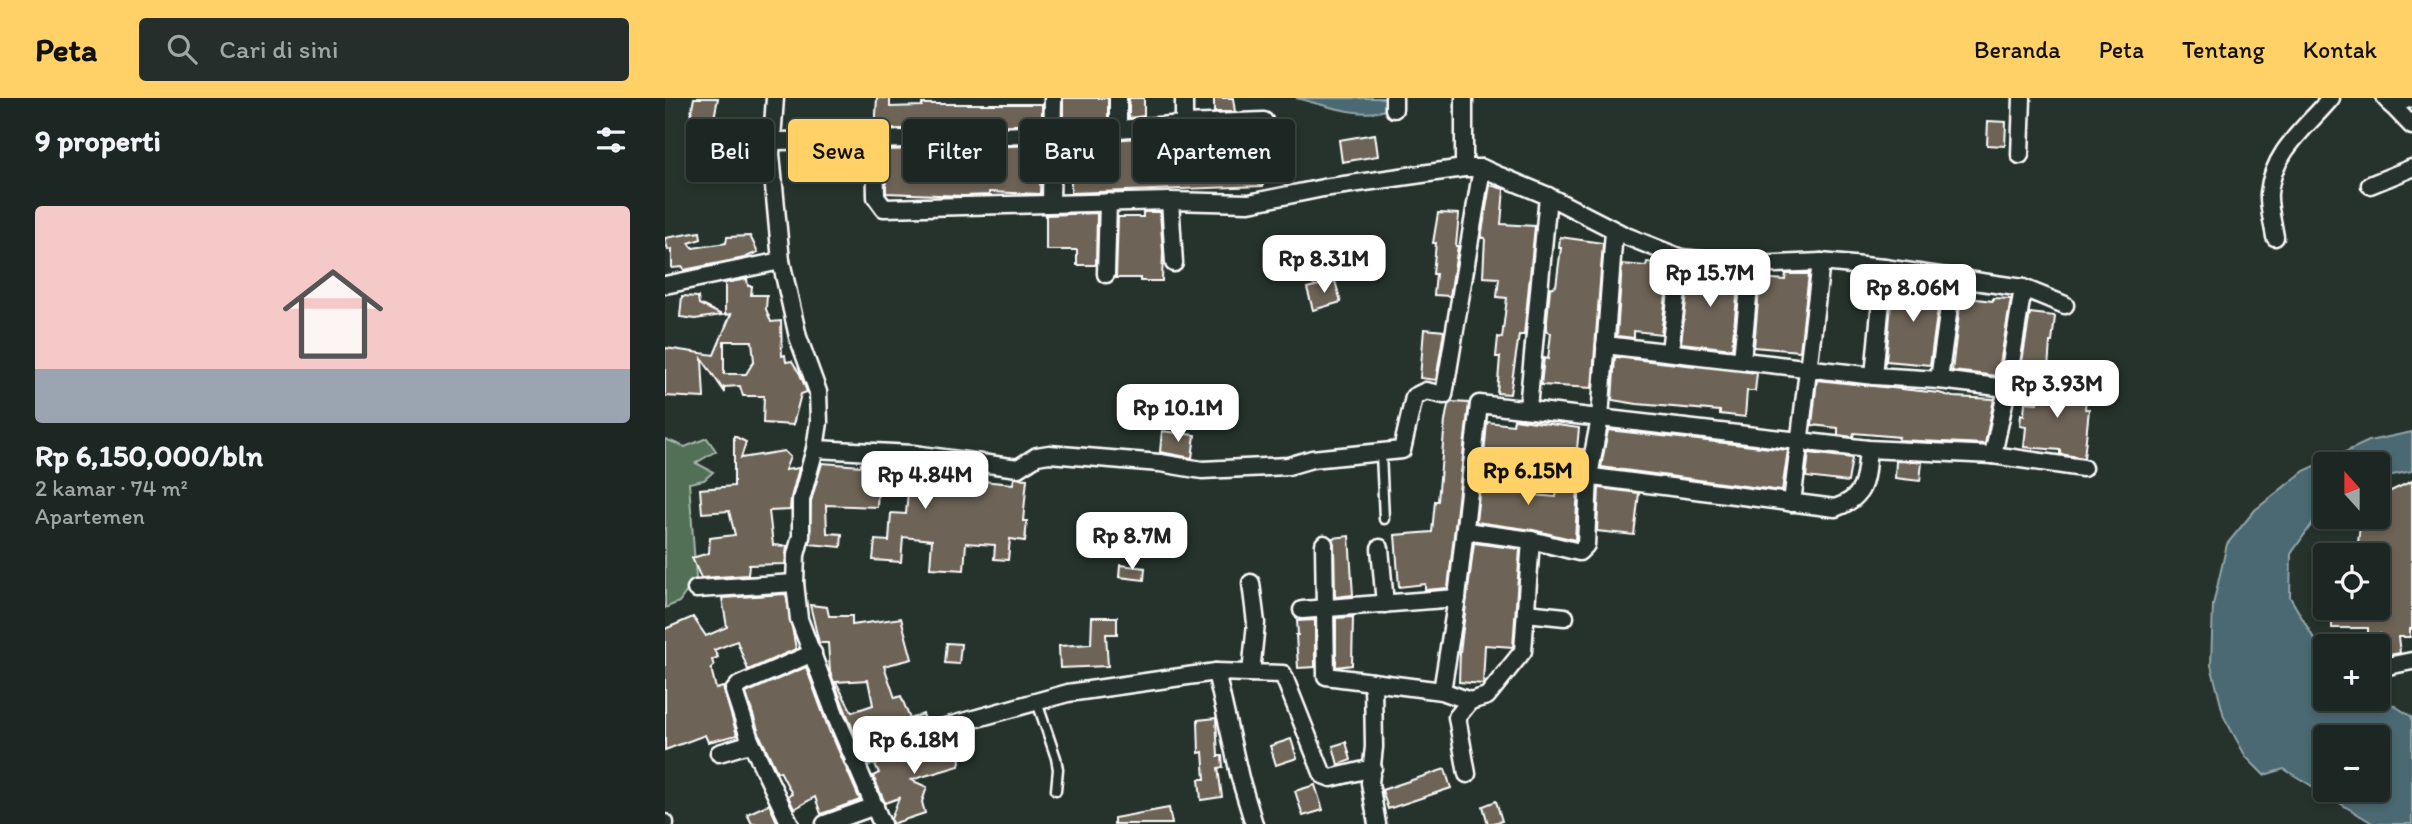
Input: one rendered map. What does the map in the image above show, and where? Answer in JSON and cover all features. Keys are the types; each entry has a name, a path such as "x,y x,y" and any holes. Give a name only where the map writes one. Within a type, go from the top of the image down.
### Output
{"street":[{"path":"773,119 775,98"},
{"path":"1052,119 1053,98"},
{"path":"1118,98 1118,119"},
{"path":"1184,98 1184,119"},
{"path":"1464,168 1465,98"},
{"path":"2020,155 2022,98"},
{"path":"2275,237 2269,195 2275,169 2295,134 2331,98"},
{"path":"2388,102 2412,98"},
{"path":"2388,102 2412,126"},
{"path":"889,140 1020,135"},
{"path":"876,182 876,197 884,208 1170,201 1249,203 1323,188 1464,168 1482,168 1548,197 1614,231 1681,258 1751,265 1821,262 1884,268 2023,288 2065,305"},
{"path":"815,449 913,454 1018,468 1044,454 1160,463 1202,470 1288,466 1312,459 1403,449 1409,412 1416,395 1426,391 1444,395 1482,168"},
{"path":"2369,185 2412,168"},
{"path":"774,177 781,261 798,337 818,392 819,422 815,449 801,500 801,536 796,555 795,583 799,619 854,761 882,824"},
{"path":"1051,182 1051,203"},
{"path":"1528,408 1548,197"},
{"path":"1170,201 1174,262"},
{"path":"1106,274 1108,202"},
{"path":"1465,531 1531,540 1579,552 1584,547 1589,476 1601,418 1614,231"},
{"path":"1670,351 1681,258"},
{"path":"667,280 781,261"},
{"path":"1792,503 1821,262"},
{"path":"1742,360 1751,265"},
{"path":"1874,376 1884,268"},
{"path":"1939,380 1953,278"},
{"path":"1993,455 2023,288"},
{"path":"1605,345 1807,369 2007,388"},
{"path":"1443,691 1457,598 1479,404 1868,449 1993,455 2083,468"},
{"path":"1472,465 1589,476 1835,508 1855,499 1862,489 1868,449"},
{"path":"1324,544 1326,676 1443,691 1470,701 1487,696 1523,651 1531,540"},
{"path":"1380,548 1385,604"},
{"path":"696,589 795,583"},
{"path":"1251,583 1256,623 1251,673"},
{"path":"1302,610 1457,598"},
{"path":"1526,613 1565,617"},
{"path":"790,824 750,740 734,691 739,685 813,653"},
{"path":"2390,666 2412,661"},
{"path":"854,761 934,730 1068,693 1216,671 1283,674 1323,775 1331,778 1373,768"},
{"path":"1216,671 1240,778 1254,824"},
{"path":"1373,682 1373,768 1370,783 1377,824"},
{"path":"1467,774 1458,718 1470,701"},
{"path":"719,753 749,744 750,740"},
{"path":"825,824 875,806"}],"lane":[{"path":"1381,453 1384,519"},
{"path":"1037,702 1056,758 1056,790"}],"green space":[{"path":"707,438 716,451 696,463 713,472 704,480 689,483 696,578 679,602 665,608 665,439 685,447"}],"water":[{"path":"1296,98 1389,98 1387,109 1367,113 1342,110"},
{"path":"2412,432 2412,471 2391,475 2391,452 2345,452 2369,441"},
{"path":"2313,467 2313,522 2291,554 2290,597 2313,637 2313,711 2390,711 2390,703 2412,717 2412,824 2374,824 2338,802 2390,802 2390,725 2313,725 2313,787 2284,769 2264,775 2246,757 2224,717 2211,665 2213,605 2227,544 2255,510"}],"building":[{"path":"694,98 718,98 714,119 690,119"},
{"path":"877,98 890,98 890,107 922,104 1042,104 1042,119 1020,119 1020,125 1006,125 1006,119 903,119 903,129 889,129 889,119 876,119"},
{"path":"1063,98 1108,98 1108,119 1063,119"},
{"path":"1129,98 1144,98 1144,116 1129,118"},
{"path":"1214,98 1233,98 1235,112 1214,112"},
{"path":"1988,121 2006,122 2005,146 1987,145"},
{"path":"1375,134 1378,156 1342,162 1339,140"},
{"path":"1133,138 1133,182 1263,182 1263,186 1071,193 1071,182 1119,182 1119,140"},
{"path":"1006,146 1020,146 1020,182 1040,182 1040,194 989,192 989,195 964,196 886,193 886,182 889,182 889,150 903,149 903,182 1006,182"},
{"path":"1490,185 1504,189 1501,224 1535,226 1524,335 1519,335 1510,394 1497,393 1500,357 1496,357 1498,337 1502,338 1507,298 1497,297 1499,278 1483,277 1485,238 1481,238"},
{"path":"1143,212 1160,212 1162,281 1116,278 1118,217 1143,217"},
{"path":"1097,213 1096,265 1077,265 1077,250 1046,250 1046,215"},
{"path":"1438,213 1459,214 1458,246 1450,296 1434,295 1436,243 1433,243"},
{"path":"700,232 701,239 689,243 693,248 726,243 727,237 750,236 758,252 744,258 684,270 683,267 672,268 672,249 668,250 665,238"},
{"path":"1560,237 1603,243 1592,388 1541,385 1544,358 1548,359 1551,333 1547,332 1550,288 1556,286"},
{"path":"1647,262 1670,265 1661,334 1634,331 1634,338 1617,336 1622,264 1646,266"},
{"path":"1690,269 1739,276 1732,349 1681,343"},
{"path":"1786,274 1809,274 1800,351 1754,347 1760,278 1785,280"},
{"path":"747,279 748,286 752,286 751,295 767,295 766,309 771,322 781,321 782,356 785,355 786,362 792,361 807,392 801,394 793,425 763,423 764,396 743,396 740,386 724,387 724,391 702,359 704,398 665,396 665,348 714,355 731,314 725,315 725,283","holes":["724,341 752,341 754,361 746,374 724,374"]},
{"path":"1335,281 1341,302 1313,310 1307,288"},
{"path":"1898,282 1941,287 1930,365 1886,361 1891,304 1896,305"},
{"path":"682,296 698,297 699,304 722,315 695,319 680,317"},
{"path":"1961,297 1993,301 1993,298 2011,299 1998,376 1952,371"},
{"path":"2030,313 2055,316 2047,382 2019,380"},
{"path":"1424,329 1444,331 1436,380 1420,378"},
{"path":"1615,357 1757,373 1755,391 1747,391 1745,417 1720,414 1720,411 1612,400"},
{"path":"1817,380 1939,393 1953,397 1994,399 1985,444 1898,440 1899,437 1854,433 1853,437 1838,435 1838,428 1812,425"},
{"path":"2039,382 2087,387 2085,409 2089,409 2084,458 2060,454 2060,450 2024,447 2026,427 2020,426 2021,414 2024,415 2025,402 2037,403"},
{"path":"1452,402 1469,403 1448,588 1425,590 1425,584 1399,587 1395,535 1432,532 1435,501 1438,501 1445,421 1448,405"},
{"path":"1514,419 1579,428 1577,449 1583,449 1580,465 1484,456 1487,422 1513,425"},
{"path":"1608,430 1788,450 1782,491 1601,467"},
{"path":"1162,431 1195,435 1192,458 1160,452"},
{"path":"734,436 746,442 741,458 784,451 790,457 785,470 799,468 790,510 769,511 773,545 787,546 785,564 749,565 748,575 701,578 692,558 709,553 710,538 735,535 729,511 702,513 700,489 734,486"},
{"path":"1809,453 1852,458 1848,482 1806,477"},
{"path":"1896,461 1922,462 1920,481 1895,478"},
{"path":"822,463 875,465 874,467 910,471 911,466 925,468 924,470 943,472 942,481 968,483 969,475 982,477 982,481 1013,484 1014,478 1027,479 1023,521 1027,521 1025,541 1010,539 1008,560 994,559 995,545 966,543 964,570 930,568 932,540 903,537 901,562 873,560 875,540 889,541 891,513 906,514 908,491 878,488 877,507 826,505 827,533 842,534 841,547 810,544 811,501"},
{"path":"1481,476 1535,482 1534,495 1556,497 1558,484 1578,486 1575,540 1533,530 1476,522"},
{"path":"2412,481 2412,629 2410,637 2398,637 2400,653 2390,655 2390,634 2368,634 2368,628 2332,628 2332,620 2390,620 2390,543 2358,543 2360,529 2391,528 2391,491"},
{"path":"1599,488 1639,493 1634,535 1597,531"},
{"path":"1349,536 1353,595 1335,597 1332,538"},
{"path":"1474,543 1520,549 1513,647 1485,645 1483,684 1459,682 1460,652"},
{"path":"1120,565 1145,568 1144,580 1119,577"},
{"path":"786,594 796,649 748,670 737,641 714,650 718,657 712,660 714,666 711,668 716,689 723,687 737,735 708,742 705,735 665,750 665,629 693,617 706,636 727,627 722,598"},
{"path":"810,605 827,607 829,616 852,616 852,625 901,618 912,659 884,666 895,698 901,696 910,719 923,714 926,722 860,747 830,672 828,643 819,643","holes":["868,680 873,705 852,712 836,682"]},
{"path":"1092,617 1117,617 1117,634 1106,634 1108,666 1060,668 1059,646 1091,644"},
{"path":"1353,617 1352,665 1336,667 1336,618"},
{"path":"1315,620 1315,667 1298,668 1297,621"},
{"path":"947,643 961,644 959,664 945,663"},
{"path":"806,667 830,733 860,800 821,814 815,797 794,809 788,796 792,794 780,771 777,772 760,736 746,693"},
{"path":"1216,718 1218,756 1222,756 1223,767 1218,768 1222,797 1201,800 1199,779 1205,779 1203,752 1199,753 1198,720"},
{"path":"955,735 959,766 911,780 927,787 922,802 925,813 892,824 891,819 899,798 885,803 873,776 879,773 875,764"},
{"path":"1291,739 1297,758 1276,765 1270,746"},
{"path":"1346,742 1351,760 1338,765 1333,746"},
{"path":"1445,769 1451,788 1388,809 1382,790"},
{"path":"1315,785 1323,810 1303,816 1295,791"},
{"path":"1496,801 1502,821 1488,824 1483,806"},
{"path":"769,804 778,824 752,824 747,814"},
{"path":"1169,808 1172,824 1114,824 1114,818"}]}
